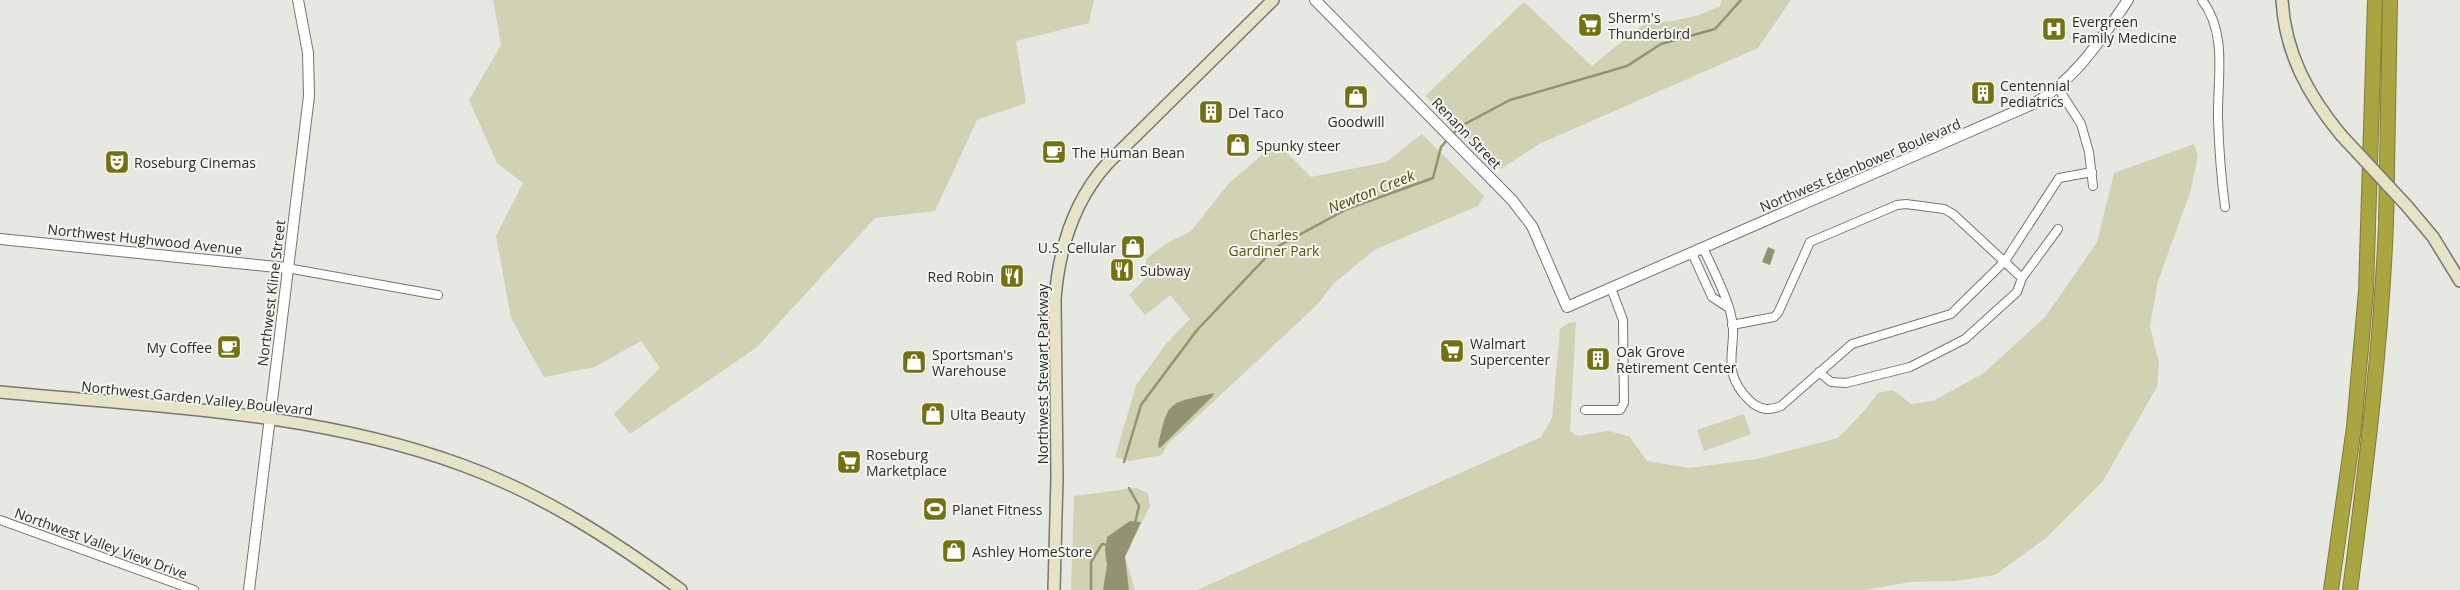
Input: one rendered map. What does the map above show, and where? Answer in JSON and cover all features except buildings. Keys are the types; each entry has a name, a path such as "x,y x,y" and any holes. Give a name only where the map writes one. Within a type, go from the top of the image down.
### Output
{"highway":[{"path":"2331,590 2354,427 2366,291 2374,0"},
{"path":"2350,590 2370,436 2386,225 2390,0"}],"main road":[{"name":"Northwest Stewart Parkway","path":"1054,590 1057,478 1055,298 1057,275 1071,220 1087,188 1112,158 1273,0"},
{"path":"2282,0 2286,33 2296,65 2315,101 2341,135 2407,206 2438,243 2460,281"},
{"name":"Northwest Garden Valley Boulevard","path":"0,392 270,418 399,444 491,476 546,502 621,546 681,590"}],"street":[{"name":"Northwest Kline Street","path":"249,590 309,90 308,53 298,0"},
{"name":"Renann Street","path":"1315,0 1436,120 1512,200 1532,226 1567,307"},
{"name":"Northwest Edenbower Boulevard","path":"1567,307 2024,109 2058,88 2088,57 2128,0"},
{"path":"2202,0 2213,18 2219,40 2219,156 2225,207"},
{"path":"2058,88 2081,124 2089,152 2093,186"},
{"path":"1703,248 1729,308 1732,325 1731,373 1734,381 1746,397 1757,406 1767,410 1781,406 1857,341 1951,314 2005,261 2059,178 2092,172"},
{"path":"1732,325 1774,316 1778,313 1810,242 1897,205 1906,204 1949,211 2022,278"},
{"path":"1819,372 1831,382 1846,383 1910,366 1965,339 2017,292 2022,278 2058,229"},
{"name":"Northwest Hughwood Avenue","path":"0,238 287,268"},
{"path":"1692,253 1712,297 1729,308"},
{"path":"287,268 438,294"},
{"path":"1585,410 1620,410 1624,403 1624,320 1611,288"},
{"name":"Northwest Valley View Drive","path":"0,520 194,590"}],"green space":[{"path":"493,0 1094,0 1089,23 1016,41 1026,103 977,120 935,211 875,218 756,348 630,434 614,414 660,368 641,341 595,367 544,377 511,318 496,236 523,183 497,163 469,100 501,45"},
{"path":"1721,0 1791,0 1758,48 1539,144 1501,169 1425,96 1524,2 1592,66 1645,23 1673,21 1699,15 1720,6"},
{"name":"Charles Gardiner Park","path":"1422,134 1484,196 1478,206 1374,250 1333,284 1318,304 1167,445 1162,455 1130,461 1115,457 1136,385 1166,344 1190,319 1170,295 1145,315 1129,295 1146,278 1146,259 1167,243 1191,231 1230,182 1269,149 1285,151 1311,177 1386,162"},
{"path":"2194,144 2198,156 2190,193 2158,281 2150,326 2159,363 2157,387 2103,481 2046,538 1995,575 1955,581 1910,582 1865,590 1197,590 1541,437 1552,418 1560,329 1568,323 1576,322 1570,431 1578,436 1608,431 1629,436 1647,461 1689,468 1757,459 1838,438 1865,410 1878,393 1893,390 1911,404 1933,401 1984,373 2046,316 2097,242 2114,173"},
{"path":"1744,414 1751,434 1704,451 1697,430"},
{"path":"1136,488 1148,493 1150,506 1125,557 1135,590 1071,590 1074,496"}],"shaded area":[{"path":"1768,247 1775,250 1770,265 1762,262"},
{"path":"1214,393 1160,448 1158,447 1164,420 1172,406 1187,399"},
{"path":"1130,521 1141,522 1125,557 1129,590 1103,590 1107,565 1105,550 1107,537"}],"waterway":[{"name":"Newton Creek","path":"1452,135 1461,126 1510,100 1627,66 1661,44 1715,29 1741,0"},
{"name":"Newton Creek","path":"1124,462 1141,405 1197,330 1275,248 1347,209 1433,178 1441,147 1448,139"},
{"name":"Newton Creek","path":"1129,488 1139,506 1135,523"},
{"name":"Newton Creek","path":"1091,590 1091,562 1102,544 1107,545"}],"place":[{"name":"Sherm's Thunderbird","path":"1590,25"},
{"name":"Evergreen Family Medicine","path":"2054,29"},
{"name":"Centennial Pediatrics","path":"1983,93"},
{"name":"Goodwill","path":"1356,97"},
{"name":"Del Taco","path":"1211,112"},
{"name":"Spunky steer","path":"1238,145"},
{"name":"The Human Bean","path":"1054,152"},
{"name":"Roseburg Cinemas","path":"117,162"},
{"name":"U.S. Cellular","path":"1133,247"},
{"name":"Subway","path":"1122,270"},
{"name":"Red Robin","path":"1012,276"},
{"name":"My Coffee","path":"229,347"},
{"name":"Walmart Supercenter","path":"1452,351"},
{"name":"Oak Grove Retirement Center","path":"1598,359"},
{"name":"Sportsman's Warehouse","path":"914,362"},
{"name":"Ulta Beauty","path":"933,414"},
{"name":"Roseburg Marketplace","path":"849,462"},
{"name":"Planet Fitness","path":"935,509"},
{"name":"Ashley HomeStore","path":"954,551"}]}
